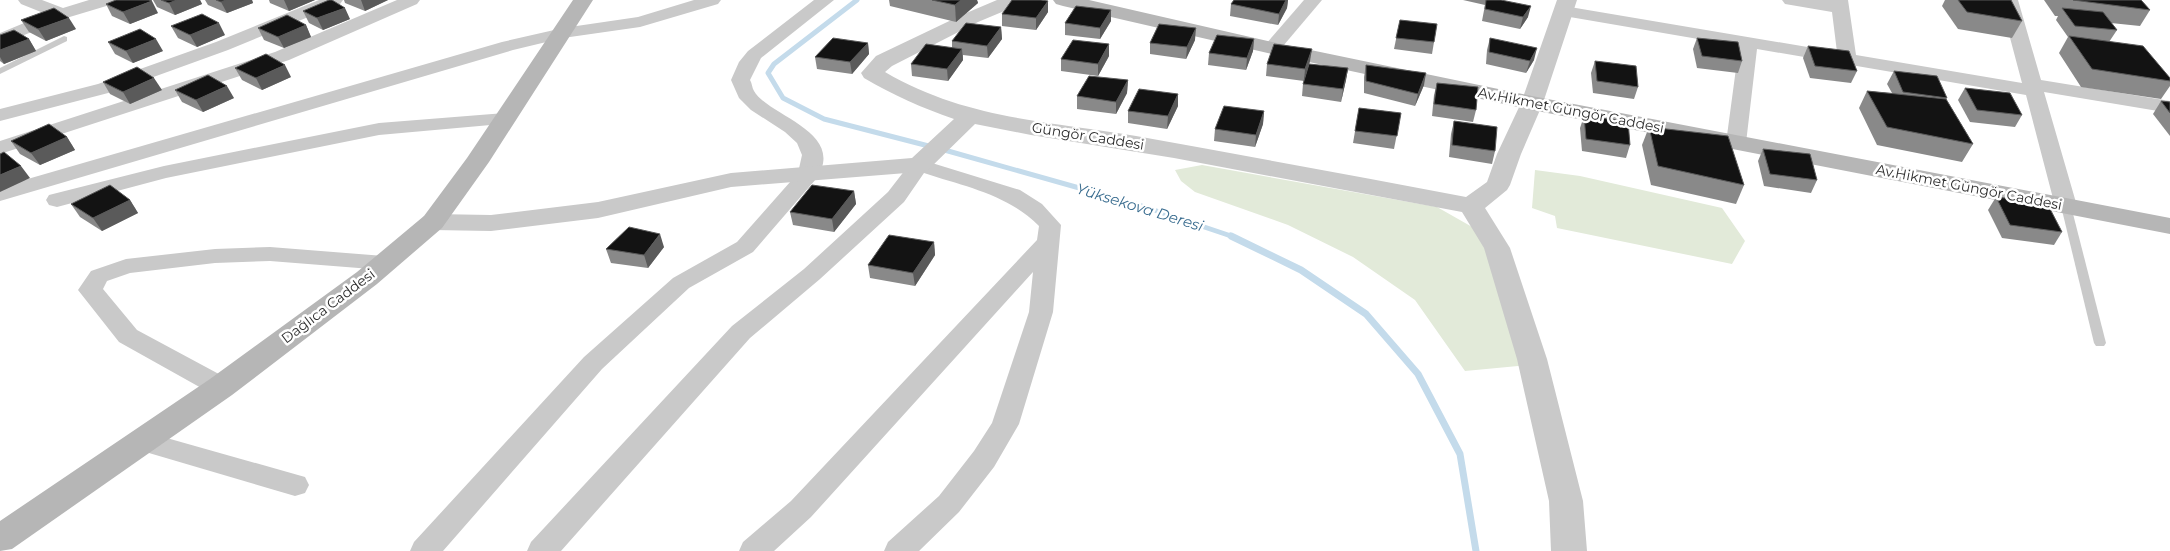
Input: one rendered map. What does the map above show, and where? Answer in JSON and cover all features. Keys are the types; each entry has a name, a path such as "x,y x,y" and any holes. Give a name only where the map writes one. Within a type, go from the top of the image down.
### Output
{"main road":[{"name":"Dağlıca Caddesi","path":"0,539 221,387 384,263 433,222 477,162 583,0"},
{"name":"Av.Hikmet Güngör Caddesi","path":"1063,0 1272,48 1532,103 2170,226"}],"street":[{"path":"26,0 62,14"},
{"path":"0,40 62,14 107,0"},
{"path":"0,116 105,88 222,46 334,0"},
{"path":"0,148 282,56 410,0"},
{"path":"0,194 508,46 563,32 640,22 712,0"},
{"path":"425,551 594,363 681,283 745,247 808,174 813,161 812,149 809,143 798,133 749,100 742,86 741,78 743,70 754,54 825,0"},
{"name":"Güngör Caddesi","path":"1014,0 971,18 884,61 872,73 891,86 937,107 962,124 1138,144 1471,206"},
{"path":"1272,48 1313,0"},
{"path":"1791,0 1839,4 1847,59"},
{"path":"2009,0 2066,206"},
{"path":"1569,551 1566,501 1532,359 1497,248 1471,206 1498,185 1509,154 1532,103 1566,5 1749,42 1847,59 2170,108"},
{"path":"1736,142 1749,42"},
{"path":"57,200 164,172 379,129 505,119"},
{"path":"542,551 741,332 812,274 896,197 919,165 962,124"},
{"path":"433,222 491,223 589,211 731,180 919,165 1012,195 1034,209 1050,225 1041,312 1005,424 984,459 949,504 899,551"},
{"path":"754,551 801,509 1048,242"},
{"path":"221,387 128,336 90,290 99,276 126,266 215,256 270,254 384,263"},
{"path":"142,441 295,485"}],"lane":[{"path":"0,71 64,39"},
{"path":"2066,206 2100,343"}],"green space":[{"path":"1202,165 1437,207 1481,232 1529,365 1465,371 1415,300 1353,257 1288,225 1195,192 1181,181 1175,170"},
{"path":"1535,170 1580,176 1722,208 1745,241 1732,264 1557,228 1555,216 1532,208"}],"building":[{"path":"116,0 152,1 123,12 106,4"},
{"path":"161,0 177,0 169,3"},
{"path":"329,0 345,8 317,18 303,11"},
{"path":"932,0 961,0 955,5"},
{"path":"1012,0 1048,1 1036,18 1002,14"},
{"path":"1234,0 1286,0 1279,14 1231,4"},
{"path":"1486,0 1501,0 1531,6 1523,17 1485,9"},
{"path":"1958,0 2011,0 2022,21 1967,12"},
{"path":"2073,0 2141,0 2150,10"},
{"path":"1076,6 1111,10 1100,28 1065,23"},
{"path":"54,8 69,18 38,29 21,20"},
{"path":"2062,8 2103,12 2117,30 2075,26"},
{"path":"202,14 219,23 190,35 171,26"},
{"path":"287,15 306,25 278,37 258,28"},
{"path":"1400,20 1437,24 1434,42 1396,38"},
{"path":"966,23 1001,27 987,46 952,41"},
{"path":"1159,24 1196,28 1187,47 1150,43"},
{"path":"140,29 156,39 126,51 108,42"},
{"path":"14,30 29,39 0,50 0,35"},
{"path":"1217,35 1254,39 1247,58 1209,53"},
{"path":"2069,36 2143,46 2170,78 2170,81 2092,69"},
{"path":"833,38 868,43 850,62 815,57"},
{"path":"1490,38 1537,48 1530,61 1489,52"},
{"path":"1697,38 1738,42 1742,61 1702,56"},
{"path":"1073,40 1109,44 1098,64 1061,59"},
{"path":"926,44 962,49 947,69 911,64"},
{"path":"1274,44 1312,49 1305,69 1267,64"},
{"path":"1808,46 1849,51 1857,71 1815,66"},
{"path":"266,54 285,65 256,78 235,68"},
{"path":"1595,61 1636,66 1638,87 1597,81"},
{"path":"1309,64 1348,68 1343,89 1303,84"},
{"path":"1366,65 1426,73 1418,94 1366,81"},
{"path":"137,67 154,78 123,92 103,82"},
{"path":"1894,71 1937,76 1947,98 1903,92"},
{"path":"208,75 227,86 196,100 175,90"},
{"path":"1089,76 1128,80 1116,102 1077,96"},
{"path":"1437,83 1478,87 1476,110 1434,104"},
{"path":"1965,88 2010,93 2022,115 1977,110"},
{"path":"1139,89 1178,94 1168,116 1128,111"},
{"path":"1867,91 1946,99 1973,144 1887,127"},
{"path":"2161,101 2170,102 2170,113"},
{"path":"1224,106 1264,111 1256,135 1215,129"},
{"path":"1359,108 1401,113 1397,136 1355,131"},
{"path":"1584,116 1628,121 1630,145 1586,139"},
{"path":"1454,121 1497,127 1495,151 1452,145"},
{"path":"49,124 67,137 31,153 11,141"},
{"path":"1649,127 1728,136 1744,185 1658,166"},
{"path":"1763,149 1810,154 1817,180 1770,174"},
{"path":"4,152 21,166 0,175 0,154"},
{"path":"110,185 130,200 93,218 71,204"},
{"path":"812,185 854,191 832,219 790,212"},
{"path":"1996,197 2047,203 2062,232 2010,225"},
{"path":"629,227 660,234 644,255 606,249"},
{"path":"889,235 934,242 913,273 868,265"}],"waterway":[{"name":"Yüksekova Deresi","path":"857,0 774,64 768,73 783,98 824,119 948,151 1136,204 1234,237"},
{"name":"Yüksekova Deresi","path":"1231,236 1301,270 1366,314 1418,374 1460,454 1476,551"}]}
